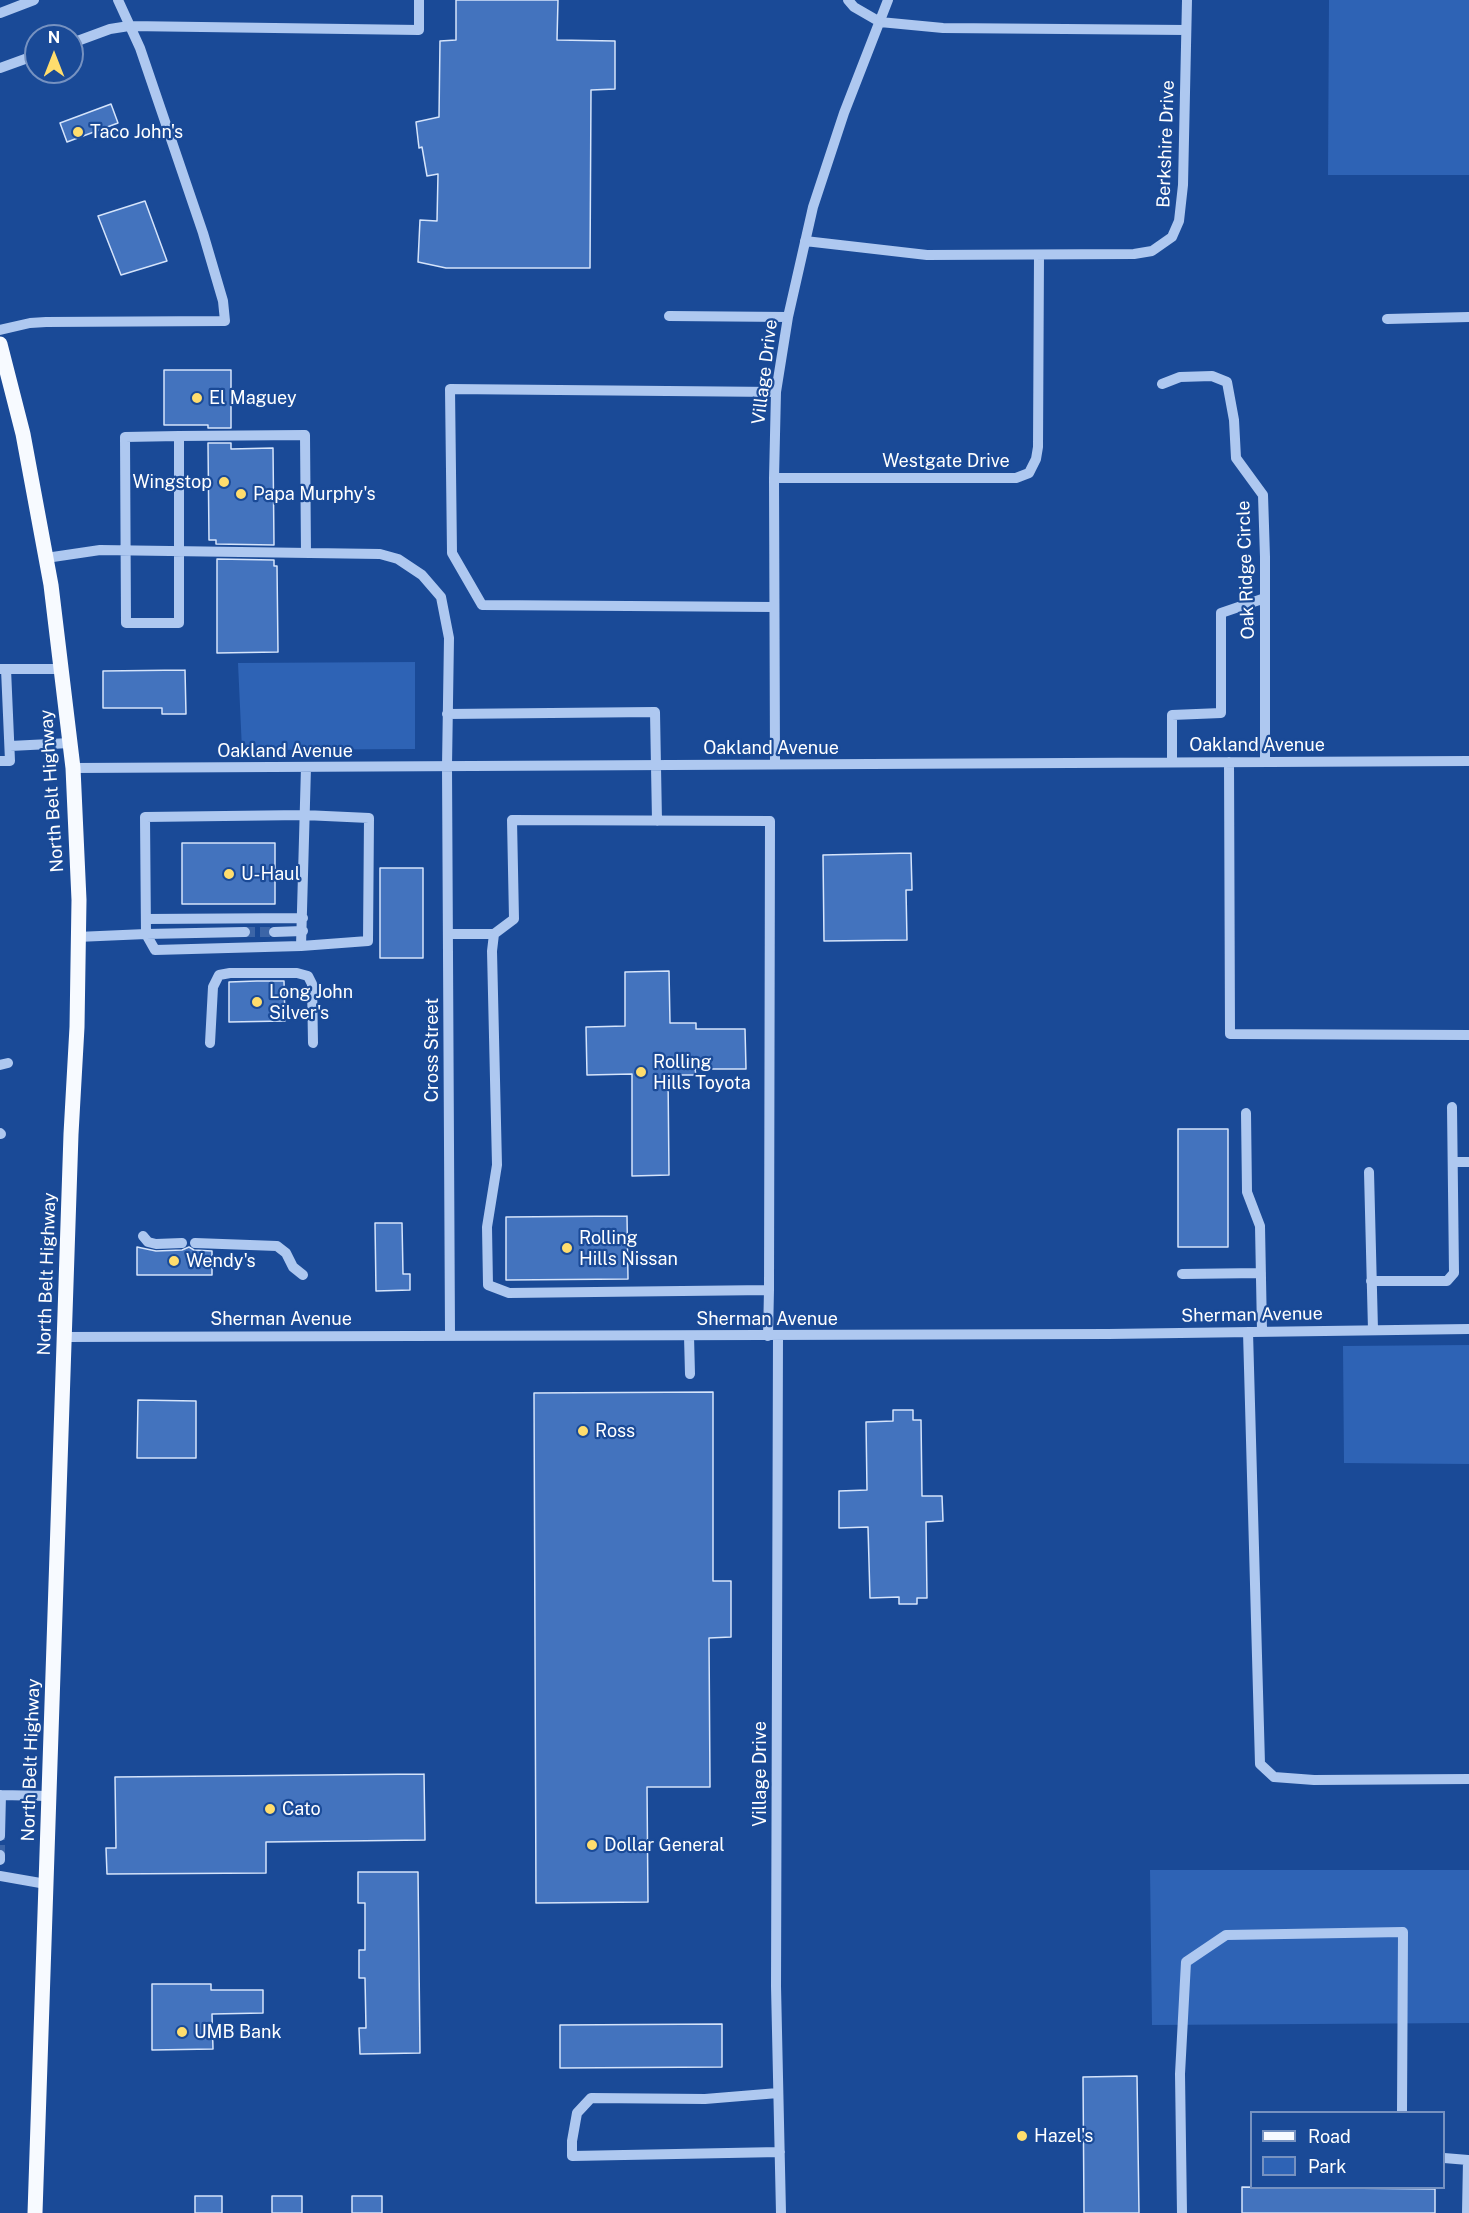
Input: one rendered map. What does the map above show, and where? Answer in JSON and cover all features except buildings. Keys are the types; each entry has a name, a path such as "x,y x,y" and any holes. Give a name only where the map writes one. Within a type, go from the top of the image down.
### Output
{"main road":[{"name":"North Belt Highway","path":"0,347 23,434 46,558 73,768 79,900 35,2213"}],"street":[{"path":"0,14 34,0"},
{"path":"0,330 46,322 225,321 223,301 203,233 140,48 118,0"},
{"path":"84,39 110,29 129,26 419,30 419,0"},
{"path":"848,0 854,7 880,22 943,28 1186,30"},
{"name":"Village Drive","path":"775,764 776,392 788,317 813,207 844,113 888,0"},
{"name":"Berkshire Drive","path":"805,241 927,255 1039,256 1134,254 1152,251 1172,237 1179,221 1183,185 1187,0"},
{"path":"0,68 24,60"},
{"name":"Westgate Drive","path":"774,478 1016,478 1029,473 1036,459 1038,447 1039,256"},
{"path":"669,316 788,317"},
{"path":"1388,319 1469,317"},
{"name":"Oak Ridge Circle","path":"1162,384 1180,377 1212,376 1227,382 1234,420 1236,458 1263,495 1265,762"},
{"path":"774,607 482,605 452,553 450,390 776,392"},
{"path":"179,436 179,623 126,623 125,437 179,436 305,435 306,553"},
{"name":"Cross Street","path":"46,558 100,550 380,554 398,559 422,575 441,597 449,638 447,766 450,1334"},
{"path":"1172,762 1172,715 1221,713 1221,613 1265,598"},
{"path":"5,761 10,746 3,669 61,669"},
{"path":"447,714 655,712 657,821 512,820 514,919 494,934 448,934"},
{"path":"10,746 70,743"},
{"name":"Oakland Avenue","path":"73,768 1469,761"},
{"path":"1229,762 1230,1034 1469,1035"},
{"path":"301,946 306,767"},
{"path":"304,815 369,818 368,941 301,946 155,950 146,934 146,919 145,816 304,815"},
{"name":"Village Drive","path":"657,821 770,821 769,1290 773,1336 776,1986 782,2213"},
{"path":"146,919 303,918"},
{"path":"78,938 245,932"},
{"path":"274,932 303,932"},
{"path":"494,934 492,951 497,1165 487,1227 488,1285 509,1293 769,1290"},
{"path":"210,1043 213,987 219,975 297,973 308,976 312,984 313,1043"},
{"path":"1371,1281 1447,1281 1454,1273 1452,1107"},
{"path":"1246,1113 1248,1192 1260,1226 1262,1331"},
{"path":"1452,1162 1469,1162"},
{"path":"1369,1172 1373,1330"},
{"path":"143,1236 148,1242 156,1244 182,1243"},
{"path":"195,1243 277,1246 286,1253 293,1267 303,1275"},
{"path":"1182,1274 1261,1273"},
{"name":"Sherman Avenue","path":"64,1337 450,1334 773,1336 1469,1329"},
{"path":"1248,1332 1260,1764 1274,1777 1314,1780 1469,1779"},
{"path":"689,1336 690,1374"},
{"path":"0,1836 0,1796 49,1796"},
{"path":"0,1855 0,1860"},
{"path":"0,1876 46,1884"},
{"path":"1182,2213 1180,2074 1186,1962 1226,1935 1403,1932 1402,2111"},
{"path":"778,2093 705,2099 591,2098 577,2113 572,2156 780,2152"},
{"path":"1445,2158 1468,2160 1467,2213"}],"green space":[{"path":"1329,0 1469,0 1469,175 1328,175"},
{"path":"415,662 415,749 242,750 238,663"},
{"path":"1469,1345 1469,1464 1344,1463 1343,1346"},
{"path":"1150,1870 1469,1870 1469,2023 1152,2025"}],"tunnel":[{"path":"245,932 274,932"},
{"path":"0,1836 0,1855"}],"place":[{"name":"Taco John's","path":"78,132"},
{"name":"El Maguey","path":"197,398"},
{"name":"Wingstop","path":"224,482"},
{"name":"Papa Murphy's","path":"241,494"},
{"name":"U-Haul","path":"229,874"},
{"name":"Long John Silver's","path":"257,1002"},
{"name":"Rolling Hills Toyota","path":"641,1072"},
{"name":"Rolling Hills Nissan","path":"567,1248"},
{"name":"Wendy's","path":"174,1261"},
{"name":"Ross","path":"583,1431"},
{"name":"Cato","path":"270,1809"},
{"name":"Dollar General","path":"592,1845"},
{"name":"UMB Bank","path":"182,2032"},
{"name":"Hazel's","path":"1022,2136"}]}
